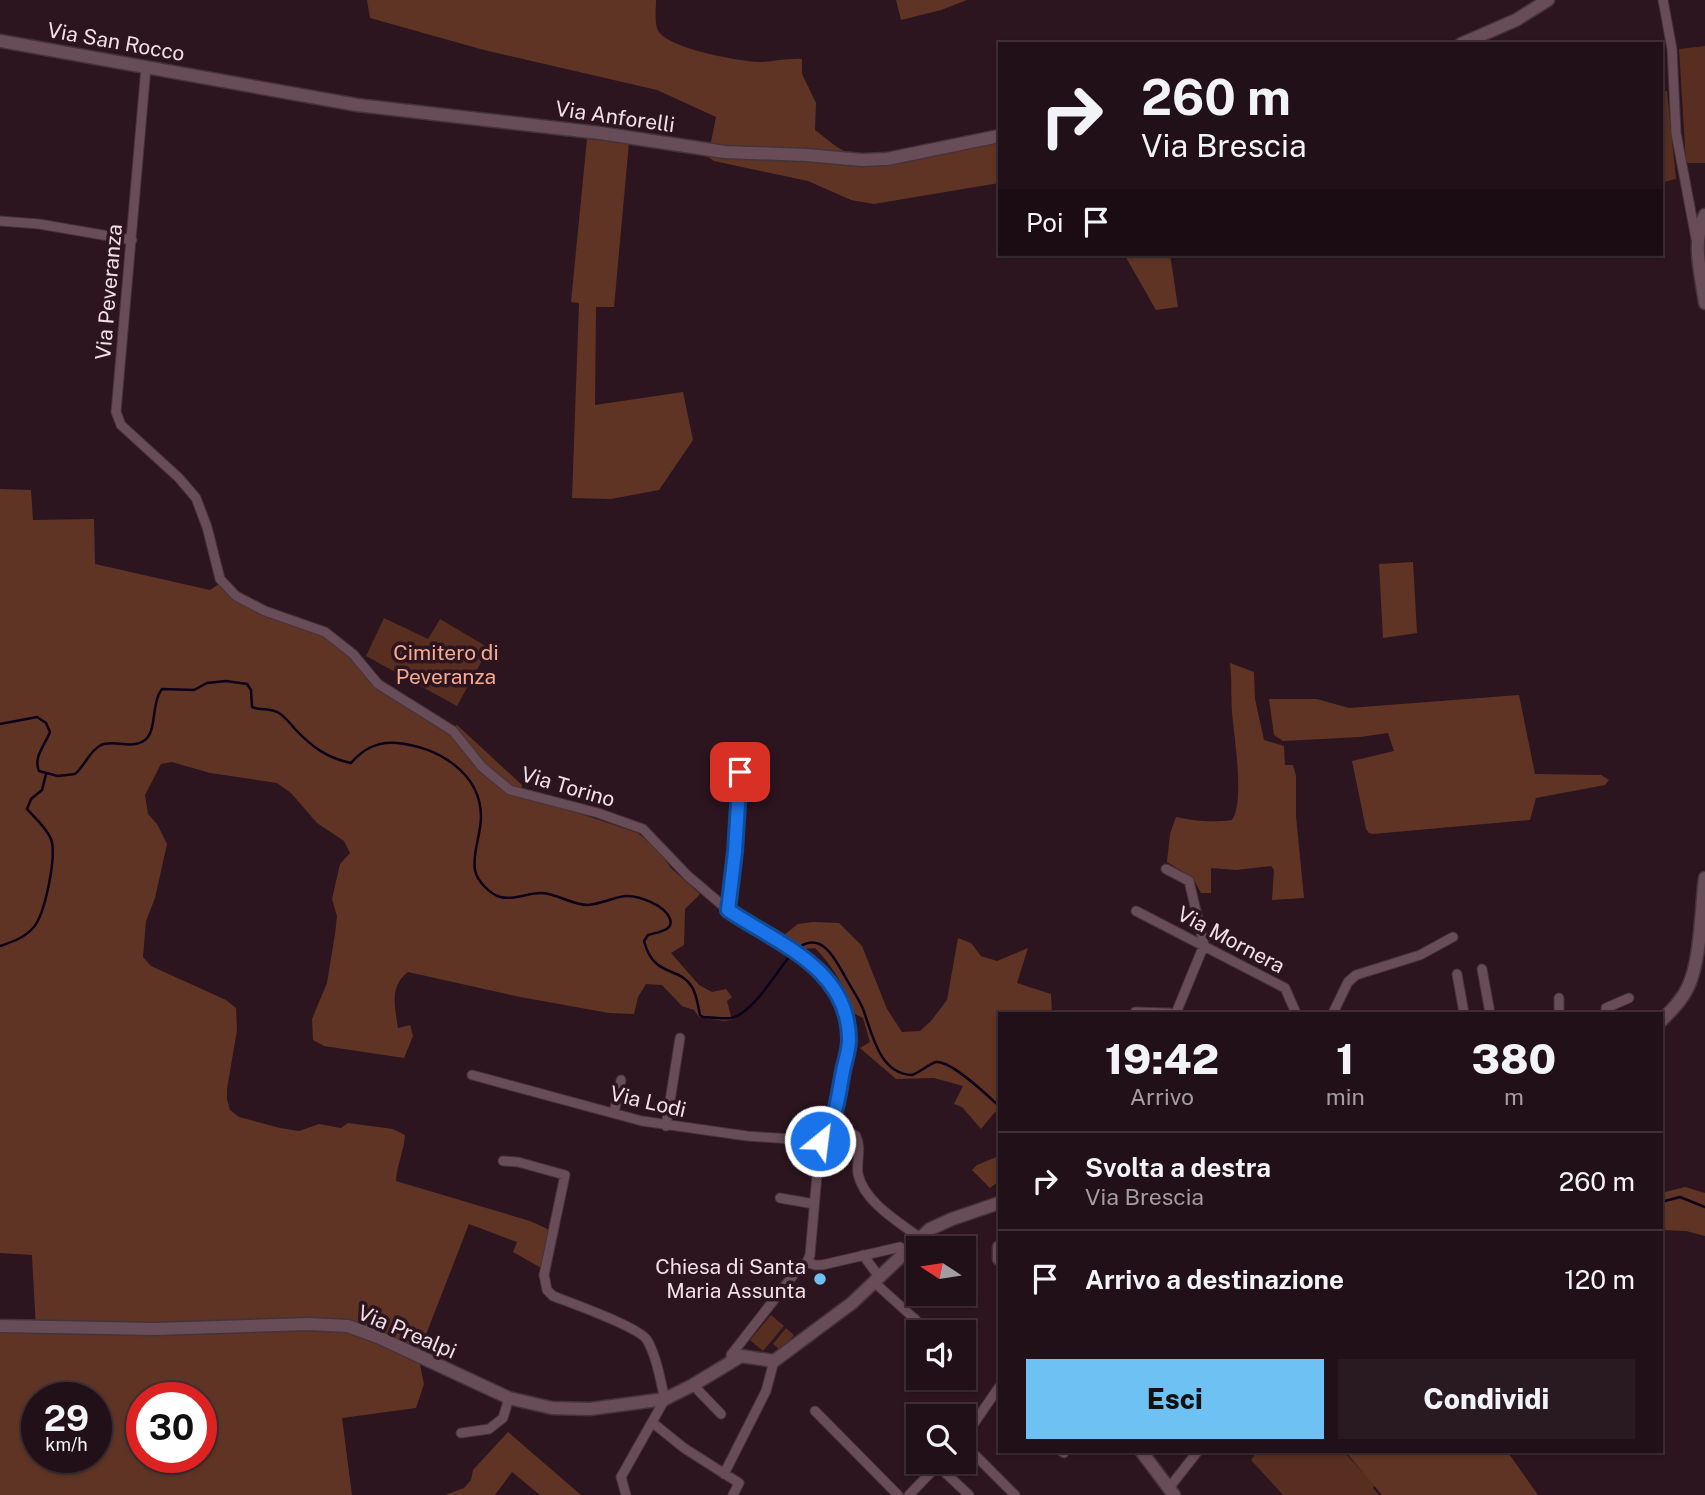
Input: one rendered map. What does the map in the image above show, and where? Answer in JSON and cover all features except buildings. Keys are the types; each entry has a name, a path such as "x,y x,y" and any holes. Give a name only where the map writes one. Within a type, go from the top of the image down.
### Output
{"street":[{"path":"1466,42 1516,20 1548,0"},
{"path":"1663,0 1672,49 1676,134 1705,303"},
{"name":"Via San Rocco","path":"0,41 226,82"},
{"name":"Via Peveranza","path":"146,67 116,412 121,425 190,490"},
{"name":"Via Anforelli","path":"226,82 357,105 600,133 724,152 887,159 998,136"},
{"path":"1690,209 1704,216 1698,230 1697,244"},
{"path":"0,221 64,228 132,240"},
{"name":"Via Torino","path":"190,490 201,509 220,579 236,596 265,611 325,632 353,653 377,684 453,731 482,767 510,790 598,813 643,829 688,876 728,910 802,955 821,971 834,987 845,1014 849,1042 833,1122"},
{"path":"728,910 740,772"},
{"path":"1166,869 1189,881 1205,946 1176,1012"},
{"path":"1663,1019 1689,985 1705,878"},
{"name":"Via Mornera","path":"1136,911 1285,988 1296,1012"},
{"path":"1333,1012 1348,982 1356,975 1420,955 1453,937"},
{"path":"1482,969 1490,1012"},
{"path":"1457,974 1464,1012"},
{"path":"1559,998 1559,1012"},
{"path":"1606,1012 1606,1009 1629,998"},
{"path":"666,1126 680,1038"},
{"name":"Via Lodi","path":"472,1075 666,1126 747,1136 820,1141"},
{"path":"614,1113 621,1080"},
{"path":"774,1361 741,1356 732,1360 730,1355 791,1278 807,1262 810,1255 820,1141 833,1122 856,1136 859,1179 874,1202 916,1236"},
{"path":"503,1161 519,1161 565,1175 544,1275 547,1290 553,1296 633,1329 646,1338 665,1399 621,1477 626,1495"},
{"path":"780,1198 814,1204"},
{"path":"921,1236 952,1219 998,1205"},
{"path":"724,1474 766,1391 774,1361 852,1303 906,1252 900,1248 822,1265 807,1262"},
{"path":"863,1255 878,1280 916,1320"},
{"name":"Via Prealpi","path":"0,1326 155,1329 341,1325 378,1336 509,1398 552,1408 579,1409 665,1399 732,1360"},
{"path":"693,1385 720,1414"},
{"path":"976,1421 998,1388"},
{"path":"461,1433 489,1429 503,1418 509,1398"},
{"path":"816,1411 898,1495"},
{"path":"653,1423 684,1448 739,1483 733,1495"},
{"path":"1143,1453 1172,1491 1197,1453"},
{"path":"976,1456 1015,1495"},
{"path":"909,1495 929,1474"},
{"path":"950,1474 969,1495"}],"green space":[{"path":"1705,46 1705,163 1686,163 1679,49"},
{"path":"1667,91 1676,179 1663,182 1663,92"},
{"name":"Cimitero di Peveranza","path":"384,618 428,639 440,619 489,648 457,706 366,656"},
{"path":"771,1315 784,1326 763,1351 750,1340"},
{"path":"786,1328 794,1335 781,1351 773,1344"},
{"path":"1256,1453 1345,1453 1375,1485 1373,1488 1379,1495 1283,1495 1251,1460"}],"shaded area":[{"path":"367,0 656,0 657,29 677,44 721,57 748,61 802,59 802,74 816,103 815,130 837,147 852,154 903,152 998,131 998,183 874,204 851,200 808,181 714,161 708,157 716,117 657,90 484,50 370,18"},
{"path":"896,0 967,0 901,20"},
{"path":"587,139 629,143 614,307 596,307 595,405 683,392 693,440 659,490 611,499 572,498 579,303 571,302"},
{"path":"1125,256 1170,256 1178,307 1156,310"},
{"path":"0,489 31,490 33,520 94,519 95,564 210,590 219,584 321,634 347,653 371,684 448,732 457,725 522,785 521,794 638,833 700,894 685,909 684,945 671,953 699,985 712,992 726,989 732,997 727,1001 732,1020 724,1021 699,1017 694,1010 682,1006 662,985 646,984 638,997 634,1014 609,1013 520,997 408,972 398,984 395,997 398,1028 410,1025 413,1036 404,1058 324,1046 313,1040 312,1019 327,983 337,916 332,899 340,864 350,853 344,841 317,823 291,793 277,783 210,773 172,762 161,764 145,795 148,814 157,824 167,844 155,898 146,921 143,957 151,966 226,1000 236,1008 237,1030 227,1089 230,1110 239,1117 299,1131 319,1124 341,1128 348,1123 393,1129 405,1135 396,1181 530,1221 552,1231 543,1269 513,1252 517,1242 469,1224 418,1355 424,1384 416,1408 342,1418 352,1495 0,1495 0,1330 36,1330 32,1255 0,1253"},
{"path":"1413,562 1417,633 1383,638 1379,564"},
{"path":"1230,663 1254,672 1255,699 1264,740 1284,746 1285,765 1293,765 1304,898 1272,900 1274,870 1271,866 1236,870 1211,868 1211,893 1201,893 1193,878 1167,862 1170,834 1176,817 1225,821 1232,820 1236,811 1238,768"},
{"path":"1519,695 1535,774 1601,775 1609,780 1605,785 1536,798 1530,820 1373,834 1366,829 1352,761 1394,751 1388,733 1283,741 1274,735 1269,699 1317,699 1349,708"},
{"path":"839,923 862,946 887,1009 902,1032 920,1031 947,1000 958,938 971,943 981,956 997,961 1028,948 1017,983 1051,994 1052,1012 998,1012 998,1114 995,1112 981,1129 962,1107 954,1104 963,1086 934,1078 896,1079 860,1048 870,1042 863,1018 855,1014 833,970 815,948 803,949 784,935 798,924"},
{"path":"998,1156 998,1182 990,1188 972,1170 977,1165"},
{"path":"1685,1187 1705,1193 1705,1236 1686,1231 1663,1230 1663,1192"},
{"path":"508,1432 581,1495 540,1495 512,1472 495,1495 445,1495 464,1488 471,1480 473,1470"},
{"path":"1347,1453 1508,1453 1538,1495 1382,1495"}],"waterway":[{"path":"0,724 37,717 46,723 50,732 37,761 39,771 58,776 75,774 101,745 134,744 145,740 149,736 156,702 162,689 194,690 207,683 226,681 247,684 251,690 252,707 279,713 327,755 351,763 372,747 397,743 427,750 454,765 474,787 479,801 481,817 475,870 481,883 496,895 510,898 542,893 588,905 630,896 644,899 663,909 670,919 670,926 648,935 644,941 648,953 660,966 687,980 694,990 700,1015 703,1017 731,1018 739,1015 755,1001 789,957"},
{"path":"0,946 22,937 33,928 46,899 51,871 51,839 27,809 31,799 42,790 46,774"},
{"path":"801,946 816,943 829,951 861,1005 878,1051 892,1068 912,1075 933,1063 943,1063 969,1080 998,1105"},
{"path":"1663,1201 1680,1197 1705,1207"}],"place":[{"name":"Chiesa di Santa Maria Assunta","path":"820,1279"}],"route":[{"path":"740,772 728,910 802,955 821,971 834,987 848,1025 849,1042 837,1110 833,1122 820,1141"}]}
